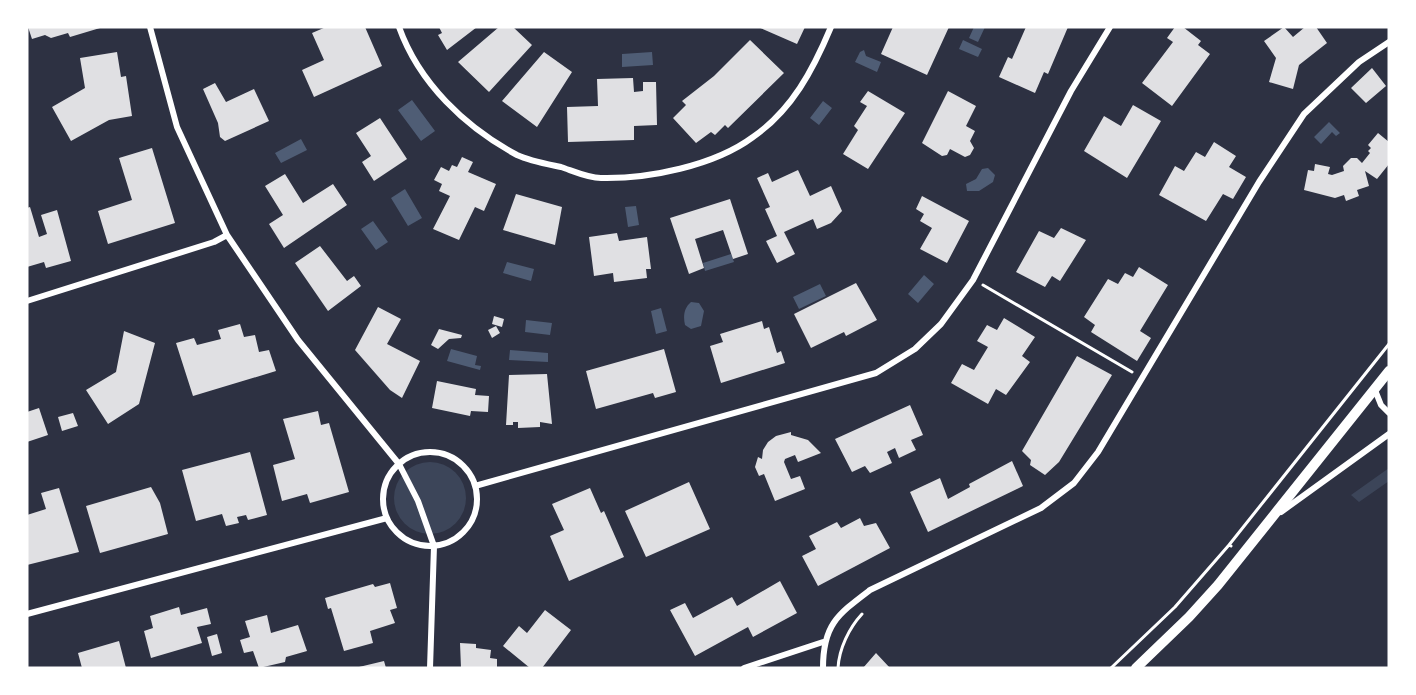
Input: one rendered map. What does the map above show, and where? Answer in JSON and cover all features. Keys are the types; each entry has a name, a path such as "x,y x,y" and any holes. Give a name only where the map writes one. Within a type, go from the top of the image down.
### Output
{"street":[{"path":"150,27 177,127 227,235 298,340 399,464 418,501 434,546 430,668"},
{"path":"399,27 409,54 435,89 465,120 519,156 599,178 672,171 713,158 752,138 783,112 814,68 831,27"},
{"path":"475,486 876,373 915,349 941,324 973,280 1071,92 1110,27"},
{"path":"823,668 823,642 838,619 870,590 1041,508 1074,483 1098,452 1259,182 1304,114 1359,62 1389,42"},
{"path":"27,301 213,242 227,235"},
{"path":"1136,668 1190,617 1271,520 1389,371"},
{"path":"1375,390 1381,405 1389,413"},
{"path":"1271,520 1389,434"},
{"path":"428,452 443,454 457,461 469,472 475,486 477,500 469,526 459,536 434,546 420,545 406,539 395,530 387,518 384,489 399,464 413,456 428,452"},
{"path":"27,614 387,518"},
{"path":"744,668 823,642"}],"path":[{"path":"973,280 1142,378"},
{"path":"1111,668 1175,607 1229,545"},
{"path":"838,668 838,657 847,638 855,622 866,609"}],"shaded area":[{"path":"974,27 985,27 978,42 969,38"},
{"path":"963,40 982,49 978,57 959,49"},
{"path":"864,50 866,56 881,62 877,72 855,62 860,52"},
{"path":"652,52 653,65 622,67 622,54"},
{"path":"412,100 435,131 421,141 398,110"},
{"path":"823,101 832,108 819,125 810,118"},
{"path":"1329,122 1340,133 1336,136 1332,132 1321,144 1314,137"},
{"path":"301,139 307,150 281,163 275,153"},
{"path":"988,168 995,175 993,182 979,191 967,191 966,184 976,179 982,169"},
{"path":"405,189 422,218 408,226 391,198"},
{"path":"636,206 639,225 628,227 625,207"},
{"path":"373,221 388,242 376,250 361,229"},
{"path":"731,254 734,262 705,271 703,263"},
{"path":"507,262 534,269 531,281 503,273"},
{"path":"924,275 934,284 918,303 908,294"},
{"path":"820,284 826,296 799,309 793,297"},
{"path":"691,302 699,303 704,311 701,326 691,329 685,325 684,318 685,310"},
{"path":"661,308 667,331 656,334 651,311"},
{"path":"526,320 552,323 550,335 525,332"},
{"path":"451,349 477,356 475,365 481,366 480,370 447,361"},
{"path":"510,350 548,353 548,362 509,360"},
{"path":"437,462 456,472 464,484 466,498 464,512 456,524 444,532 423,534 404,524 396,512 394,491 404,472 416,464"},
{"path":"1389,468 1389,481 1359,502 1351,495"}],"building":[{"path":"28,27 100,28 70,37 68,33 51,38 45,35 32,39"},
{"path":"326,27 365,27 382,66 314,97 302,70 324,60 312,33"},
{"path":"439,27 477,27 447,50 438,35 442,33"},
{"path":"499,27 513,27 532,45 489,92 458,62"},
{"path":"758,27 805,27 797,44"},
{"path":"893,27 949,27 927,75 881,54"},
{"path":"1026,27 1068,27 1048,74 1044,72 1035,93 999,77 1008,57 1012,59"},
{"path":"1175,27 1183,27 1201,41 1198,45 1210,54 1172,106 1142,83 1173,42 1167,38"},
{"path":"1284,27 1293,37 1305,27 1316,27 1327,43 1299,65 1293,89 1269,82 1276,58 1264,41"},
{"path":"750,40 784,73 728,128 725,125 715,135 711,132 696,143 673,118 686,105 682,101 714,76"},
{"path":"117,52 121,77 126,76 132,116 109,120 71,141 52,107 85,88 80,58"},
{"path":"544,52 572,72 537,127 502,101"},
{"path":"1372,68 1386,86 1366,103 1351,88"},
{"path":"633,78 634,92 643,91 643,82 656,82 657,125 634,126 634,140 568,142 567,107 598,106 597,79"},
{"path":"215,83 226,102 254,89 269,121 225,141 220,137 218,123 203,89"},
{"path":"868,91 905,113 868,169 843,154 858,130 854,126 867,106 860,102"},
{"path":"948,91 976,106 966,126 975,131 970,141 974,148 970,155 965,157 950,149 947,155 942,156 922,143"},
{"path":"1133,105 1161,121 1127,178 1084,151 1104,116 1121,126"},
{"path":"380,118 407,159 374,181 362,162 371,156 356,133"},
{"path":"1378,133 1389,142 1389,164 1377,179 1365,171 1369,186 1357,190 1359,196 1346,201 1344,195 1335,198 1304,190 1308,170 1314,171 1315,164 1330,167 1328,174 1332,175 1344,171 1343,166 1351,158 1357,158 1362,163 1370,153 1368,151 1371,148 1368,145"},
{"path":"1214,142 1236,156 1229,167 1246,177 1233,199 1223,194 1206,221 1159,195 1175,166 1184,171 1196,152 1205,157"},
{"path":"152,148 175,223 108,244 98,211 132,200 119,158"},
{"path":"462,157 473,162 468,172 496,184 484,211 475,207 459,240 433,229 450,196 439,191 442,184 434,180 441,167 449,171 452,165 457,167"},
{"path":"798,170 810,196 831,186 842,211 831,223 817,229 813,219 784,232 795,254 777,263 766,241 777,236 765,209 770,207 757,178 768,173 772,182"},
{"path":"285,174 303,203 333,184 347,205 284,248 269,224 283,215 265,186"},
{"path":"516,194 562,207 555,245 503,230"},
{"path":"922,196 969,221 947,263 920,249 932,228 920,221 924,214 916,209"},
{"path":"730,199 748,254 733,259 723,230 695,239 704,268 689,274 670,218"},
{"path":"30,207 39,237 47,234 41,215 57,210 71,261 46,268 44,262 27,267 27,208"},
{"path":"1061,228 1086,240 1060,281 1052,276 1045,287 1016,272 1039,231 1054,238"},
{"path":"617,233 619,241 647,237 651,269 646,269 647,278 614,282 613,273 594,276 589,237"},
{"path":"320,246 347,281 354,276 361,286 328,311 295,263"},
{"path":"1139,267 1168,285 1140,331 1151,338 1137,361 1091,332 1095,325 1084,317 1108,279 1118,284 1125,273 1133,277"},
{"path":"856,283 877,320 846,336 844,332 811,348 794,314"},
{"path":"378,307 401,319 387,344 420,361 402,398 390,390 355,350"},
{"path":"494,316 504,319 502,327 492,324"},
{"path":"1004,318 1035,337 1022,356 1030,362 1006,395 996,389 988,404 951,383 962,364 974,370 988,347 977,341 987,325 997,330"},
{"path":"762,321 764,329 769,327 777,353 781,351 785,363 721,383 710,346 723,342 720,334"},
{"path":"240,324 244,337 255,335 259,352 269,350 276,371 193,396 176,343 194,338 197,345 221,339 218,330"},
{"path":"496,326 500,333 492,338 488,330"},
{"path":"439,329 462,335 461,338 449,339 438,349 431,345"},
{"path":"124,331 155,343 139,404 108,424 86,390 116,372"},
{"path":"664,349 676,392 655,398 653,393 596,409 586,371"},
{"path":"1077,356 1112,375 1059,462 1045,475 1030,465 1031,460 1022,451"},
{"path":"547,374 552,424 540,422 540,427 518,428 518,422 506,425 509,375"},
{"path":"437,381 476,389 475,395 489,396 488,412 471,411 470,416 432,408"},
{"path":"910,405 923,435 911,440 916,450 899,458 895,448 887,452 892,463 870,473 865,466 852,472 835,439"},
{"path":"39,408 48,435 27,442 27,412"},
{"path":"318,411 321,425 329,423 349,492 310,503 307,494 282,501 273,465 295,459 283,419"},
{"path":"73,413 78,426 62,431 58,417"},
{"path":"791,432 791,435 808,440 821,453 798,462 795,455 785,459 784,462 791,479 800,476 805,489 775,501 764,474 759,476 755,467 758,457 762,459 763,450 768,442 776,436"},
{"path":"250,452 267,515 248,520 246,515 237,517 239,523 226,526 222,514 196,521 182,470"},
{"path":"1012,461 1023,486 928,532 910,492 940,478 948,499 970,487 969,484"},
{"path":"689,482 710,529 646,557 625,511"},
{"path":"151,487 160,503 168,534 100,553 86,506"},
{"path":"59,488 79,552 27,565 27,515 46,509 41,493"},
{"path":"590,488 601,513 604,511 624,557 569,581 550,536 564,530 552,504"},
{"path":"860,518 864,526 876,523 890,548 818,586 802,556 816,549 809,536 837,522 841,528"},
{"path":"780,581 797,613 753,637 748,627 695,656 670,610 685,603 693,618 732,597 737,606"},
{"path":"390,583 397,608 390,610 395,623 370,631 373,643 344,651 331,608 328,609 325,598 373,584 375,587"},
{"path":"179,607 181,615 207,608 211,624 197,627 202,643 151,658 144,631 153,628 150,616"},
{"path":"545,610 571,630 542,668 530,668 503,646 519,626 527,633"},
{"path":"267,615 271,633 298,625 307,651 286,657 285,662 259,668 253,651 244,653 240,640 250,637 245,621"},
{"path":"217,634 222,653 212,656 207,637"},
{"path":"119,641 126,668 82,668 78,653"},
{"path":"460,643 476,644 476,648 491,650 490,658 497,659 497,668 461,668"},
{"path":"876,653 890,668 863,668"},
{"path":"384,661 386,668 359,668 359,667"}]}
